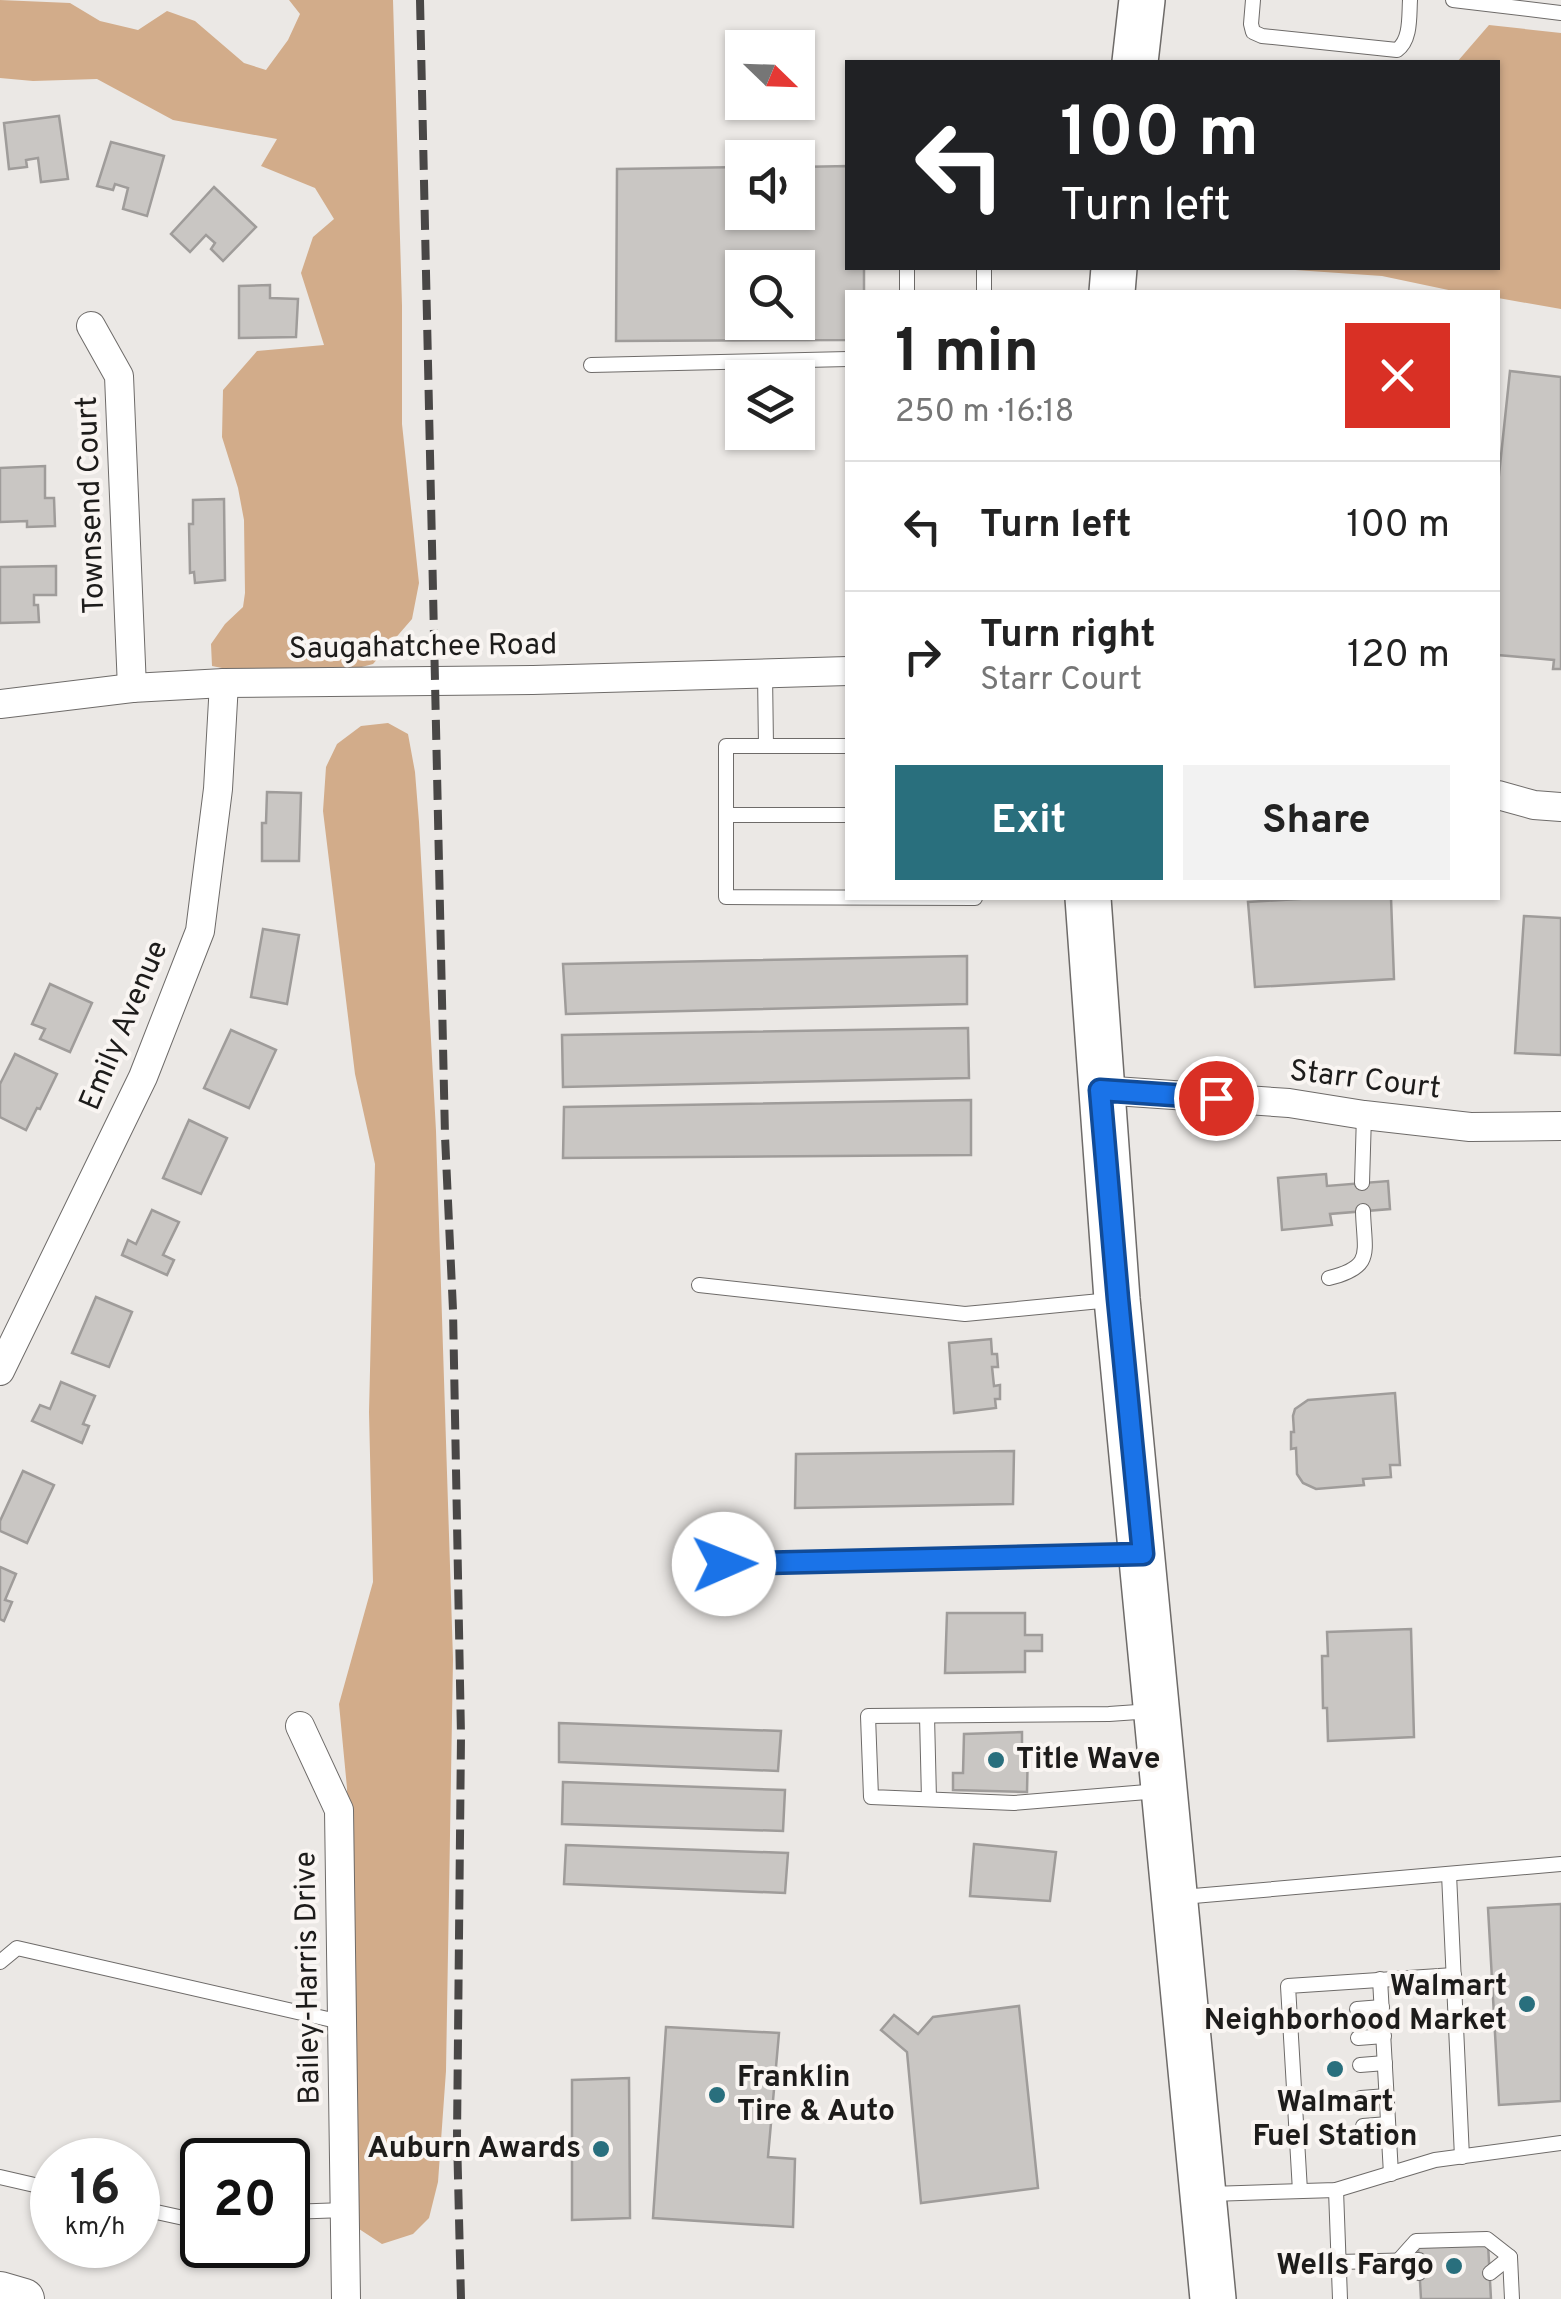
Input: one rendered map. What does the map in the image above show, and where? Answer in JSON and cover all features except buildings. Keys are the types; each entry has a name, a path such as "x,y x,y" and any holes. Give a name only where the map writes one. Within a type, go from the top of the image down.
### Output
{"main road":[{"path":"1135,60 1142,0"},
{"path":"1088,900 1118,1299 1211,2296"},
{"path":"0,2292 24,2299"}],"street":[{"name":"Townsend Court","path":"91,326 119,376 132,688"},
{"name":"Saugahatchee Road","path":"0,704 132,688 224,683 845,671"},
{"name":"Emily Avenue","path":"0,1371 144,1077 200,931 218,790 224,683"},
{"path":"1500,796 1534,806 1561,807"},
{"name":"Starr Court","path":"1100,1090 1289,1103 1470,1127 1561,1126"},
{"name":"Bailey-Harris Drive","path":"300,1726 339,1810 346,2299"}],"lane":[{"path":"1253,0 1250,24 1253,32 1262,36 1397,50 1407,35 1410,0"},
{"path":"1454,0 1561,12"},
{"path":"590,366 845,360"},
{"path":"765,674 766,746"},
{"path":"845,746 726,746 726,898 845,898"},
{"path":"726,815 845,815"},
{"path":"1362,1183 1364,1115"},
{"path":"1329,1278 1351,1273 1360,1266 1364,1254 1363,1212"},
{"path":"699,1285 965,1314 1118,1299"},
{"path":"724,1564 1143,1554"},
{"path":"1158,1710 868,1716 871,1796 1014,1803 1166,1790"},
{"path":"927,1716 929,1798"},
{"path":"1176,1898 1561,1864"},
{"path":"1449,1874 1462,2157"},
{"path":"0,1962 17,1948 341,2022"},
{"path":"1300,2191 1288,1986 1454,1974"},
{"path":"1380,1979 1391,2174"},
{"path":"1357,2008 1382,2007"},
{"path":"1290,2013 1308,2012"},
{"path":"1358,2038 1384,2036"},
{"path":"1291,2042 1310,2041"},
{"path":"1360,2065 1385,2063"},
{"path":"1293,2070 1312,2069"},
{"path":"1362,2098 1387,2096"},
{"path":"1295,2102 1313,2101"},
{"path":"1362,2126 1388,2124"},
{"path":"1296,2130 1313,2129"},
{"path":"1204,2194 1336,2190 1435,2160 1561,2143"},
{"path":"0,2176 30,2184"},
{"path":"1336,2190 1340,2299"},
{"path":"310,2211 345,2210"},
{"path":"1399,2260 1416,2241 1487,2239 1510,2258 1512,2299"},
{"path":"1489,2265 1510,2258"},
{"path":"1338,2262 1399,2260 1419,2266"}],"shaded area":[{"path":"0,0 70,3 100,21 138,30 167,11 195,21 244,63 266,70 288,40 300,14 289,0 393,0 402,424 419,583 412,619 373,664 343,672 242,672 212,666 211,644 243,607 245,593 244,520 222,437 223,390 257,351 324,345 301,273 313,237 334,219 315,188 261,166 277,139 173,120 97,79 0,78"},
{"path":"1489,25 1561,33 1561,309 1500,298 1500,290 1448,290 1382,276 1296,270 1500,270 1500,60 1459,60"},
{"path":"388,723 408,734 419,822 436,1131 453,1659 446,2071 438,2182 429,2218 413,2234 382,2244 356,2227 347,1788 339,1704 373,1582 369,1412 375,1164 355,1074 323,811 326,767 337,744 361,726"}],"railway":[{"path":"420,0 461,1736 457,2137 461,2299"}],"place":[{"name":"Title Wave","path":"996,1760"},
{"name":"Walmart Neighborhood Market","path":"1527,2004"},
{"name":"Walmart Fuel Station","path":"1335,2069"},
{"name":"Franklin Tire & Auto","path":"717,2095"},
{"name":"Auburn Awards","path":"601,2149"},
{"name":"Wells Fargo","path":"1454,2266"}],"route":[{"path":"724,1564 1143,1554 1100,1090 1216,1098"}]}
